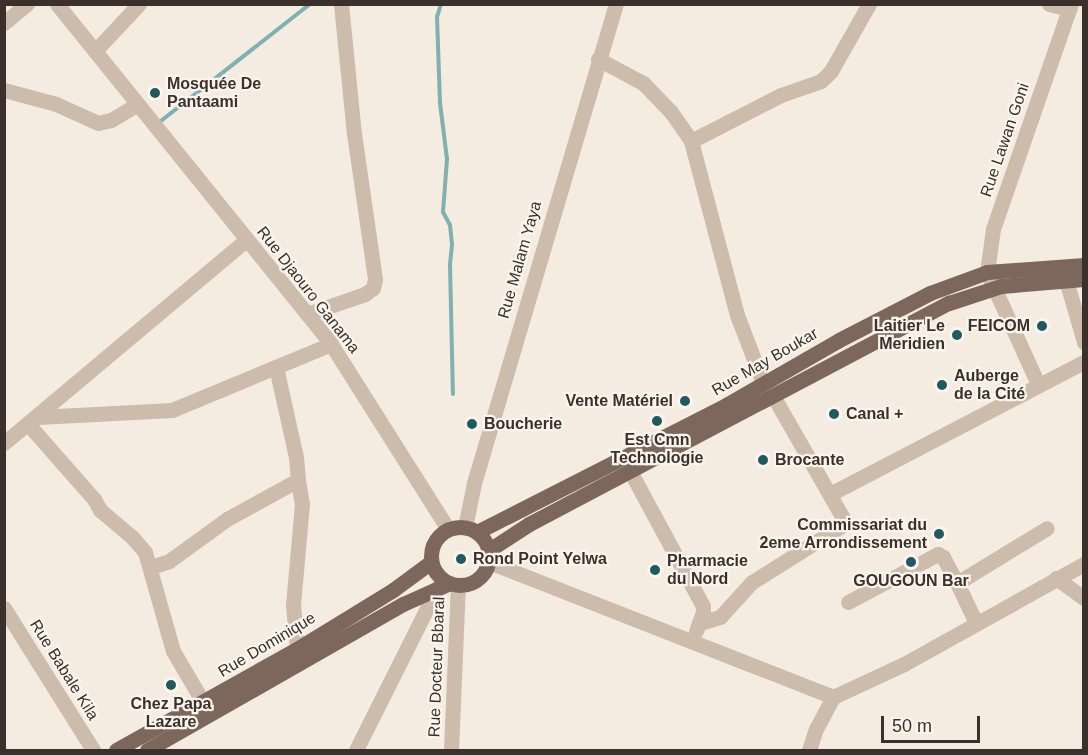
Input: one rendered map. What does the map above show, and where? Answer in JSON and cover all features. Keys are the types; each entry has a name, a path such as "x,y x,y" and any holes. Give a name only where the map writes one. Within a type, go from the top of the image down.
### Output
{"main road":[{"name":"Rue May Boukar","path":"471,529 716,411 763,382 930,293 987,272 1083,266"},
{"name":"Rue May Boukar","path":"489,556 521,529 949,303 994,288 1083,279"},
{"path":"448,529 471,529 489,556 478,580 448,586 438,575 431,562 434,543 448,529"},
{"name":"Rue Dominique","path":"116,750 297,648 393,590 431,562"},
{"name":"Rue Dominique","path":"148,750 404,604 448,586"}],"street":[{"path":"4,23 27,4"},
{"path":"4,90 56,104 98,123 140,109 57,4"},
{"path":"95,51 139,4"},
{"path":"307,314 365,294 373,288 375,279 354,134 341,4"},
{"name":"Rue Malam Yaya","path":"471,529 474,483 616,4"},
{"path":"692,141 781,95 821,81 831,71 869,4"},
{"path":"1049,4 1070,7"},
{"name":"Rue Lawan Goni","path":"987,272 993,230 1070,7"},
{"path":"598,59 643,83 671,112 692,141 737,315 763,382"},
{"name":"Rue Djaouro Ganama","path":"140,109 331,344 448,529"},
{"path":"4,442 33,421 246,240"},
{"path":"987,272 1038,384"},
{"path":"1066,280 1083,342"},
{"path":"33,421 172,410 331,344"},
{"path":"830,494 1083,362"},
{"path":"276,367 296,457 302,504 293,605 297,648"},
{"path":"700,623 720,617 752,582 843,525 843,518 830,494 773,396"},
{"path":"33,421 94,499 100,510 132,537 145,552 173,651 203,702"},
{"path":"630,471 703,606 700,623 691,641"},
{"path":"150,567 170,561 227,519 298,480"},
{"path":"957,583 1047,528"},
{"path":"848,602 938,554 943,557 976,623"},
{"path":"489,556 691,641 833,697"},
{"path":"809,750 833,697 904,664 1083,564"},
{"path":"1056,578 1083,598"},
{"path":"356,750 448,586"},
{"name":"Rue Docteur Bbaral","path":"448,586 451,750"},
{"name":"Rue Babale Kila","path":"4,608 93,750"}],"waterway":[{"path":"157,124 310,4"},
{"path":"441,4 437,17 440,103 447,159 443,212 450,225 452,245 450,265 453,394"}],"place":[{"name":"Mosquée De Pantaami","path":"155,93"},
{"name":"FEICOM","path":"1042,326"},
{"name":"Laitier Le Meridien","path":"957,335"},
{"name":"Auberge de la Cité","path":"942,385"},
{"name":"Vente Matériel","path":"685,401"},
{"name":"Canal +","path":"834,414"},
{"name":"Est Cmn Technologie","path":"657,421"},
{"name":"Boucherie","path":"472,424"},
{"name":"Brocante","path":"763,460"},
{"name":"Commissariat du 2eme Arrondissement","path":"939,534"},
{"name":"Rond Point Yelwa","path":"461,559"},
{"name":"GOUGOUN Bar","path":"911,562"},
{"name":"Pharmacie du Nord","path":"655,570"},
{"name":"Chez Papa Lazare","path":"171,685"}]}
